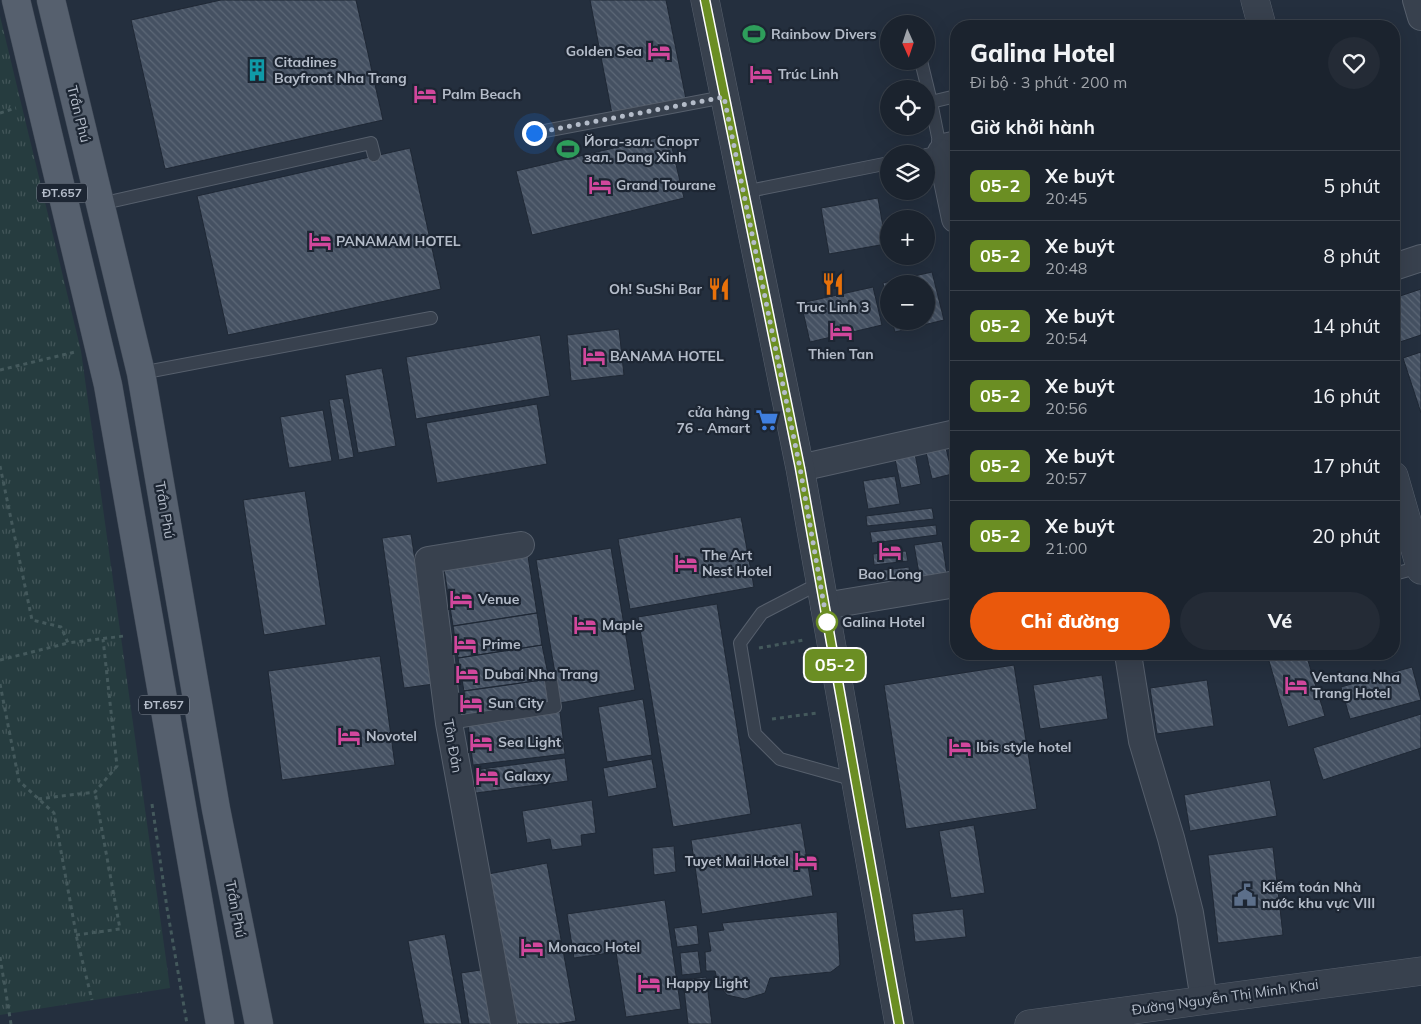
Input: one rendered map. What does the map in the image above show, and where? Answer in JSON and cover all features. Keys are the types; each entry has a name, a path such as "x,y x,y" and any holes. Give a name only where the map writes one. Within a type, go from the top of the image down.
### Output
{"main road":[{"name":"ĐT.657","path":"16,0 108,385 220,1024"},
{"name":"Trần Phú","path":"51,0 141,373 216,809 259,1024"}],"street":[{"path":"705,0 800,468 899,1024"},
{"path":"1255,0 1260,20"},
{"path":"1416,0 1421,17"},
{"path":"940,146 950,192"},
{"path":"1400,264 1421,258"},
{"path":"800,468 950,434"},
{"path":"1400,491 1415,528 1420,568"},
{"name":"Tôn Đản","path":"504,1024 449,722 428,560 522,545"},
{"path":"822,594 950,584"},
{"path":"1129,660 1142,741 1171,838 1190,913 1204,1000"},
{"name":"Đường Nguyễn Thị Minh Khai","path":"1029,1024 1119,1018 1204,1000 1421,971"}],"lane":[{"path":"534,133 724,97"},
{"path":"935,101 950,97"},
{"path":"935,122 940,146"},
{"path":"100,204 371,143 374,155"},
{"path":"744,192 880,165"},
{"path":"141,373 431,318"},
{"path":"1400,573 1420,568"},
{"path":"822,594 762,614 740,643 755,734 780,759 855,780"},
{"path":"449,722 555,707 551,681"}],"path":[{"path":"0,113 18,108"},
{"path":"0,370 76,352 74,343"},
{"path":"0,466 32,620 61,627 68,643"},
{"path":"0,660 68,643 124,636 123,626"},
{"path":"741,651 830,635"},
{"path":"38,799 95,792 117,766 103,639"},
{"path":"0,684 19,781 54,813 76,935 92,1000"},
{"path":"753,722 843,709"},
{"path":"76,935 120,929 95,792"},
{"path":"152,797 167,908 187,1024"},
{"path":"0,957 11,1024"}],"green space":[{"path":"0,16 81,351 170,988 0,1015"}],"building":[{"name":"Citadines Bayfront Nha Trang","path":"221,0 356,0 383,120 165,169 131,20"},
{"path":"590,0 666,0 686,99 612,114"},
{"name":"Grand Tourane","path":"669,135 684,198 532,235 516,171"},
{"path":"410,148 441,289 228,335 197,196"},
{"path":"878,198 880,210 880,245 829,254 821,208"},
{"path":"932,272 933,275 919,275"},
{"path":"935,284 944,320 935,322"},
{"path":"873,287 880,317 880,325 810,342 801,303"},
{"path":"1421,289 1421,335 1400,342 1400,296"},
{"path":"619,329 624,375 571,381 567,335"},
{"path":"540,335 550,396 416,419 406,357"},
{"path":"1421,352 1421,413 1403,358"},
{"path":"382,368 396,446 358,453 345,375"},
{"path":"343,398 354,457 339,460 329,400"},
{"path":"537,404 547,464 437,483 426,423"},
{"path":"323,410 332,461 289,468 280,417"},
{"path":"946,448 950,474 932,479 926,452"},
{"path":"915,454 921,484 901,488 895,459"},
{"path":"895,476 900,504 868,509 863,481"},
{"path":"305,491 326,625 264,635 243,500"},
{"path":"932,508 934,519 867,526 866,516"},
{"name":"The Art Nest Hotel","path":"741,517 754,587 630,609 618,539"},
{"path":"936,525 937,535 872,543 870,532"},
{"path":"411,534 434,684 404,688 382,538"},
{"path":"942,541 948,581 921,585 914,545"},
{"path":"526,544 537,613 453,626 442,556"},
{"name":"Maple","path":"611,548 635,690 560,703 536,560"},
{"path":"906,551 908,561 874,565 873,554"},
{"path":"909,567 910,578 876,582 875,571"},
{"path":"717,604 751,814 673,827 638,617"},
{"path":"537,613 542,645 458,658 453,626"},
{"path":"542,645 549,679 464,691 458,658"},
{"path":"380,656 395,765 282,780 268,671"},
{"name":"Ventana Nha Trang Hotel","path":"1269,660 1308,660 1325,716 1288,727"},
{"name":"Ibis style hotel","path":"1014,665 1037,809 906,829 884,685"},
{"path":"1412,667 1421,700 1350,719 1341,687"},
{"path":"1102,675 1108,719 1040,729 1033,685"},
{"path":"549,679 552,704 466,715 464,691"},
{"path":"1207,680 1214,726 1157,734 1150,688"},
{"path":"643,699 652,755 607,762 598,707"},
{"path":"560,712 565,754 473,765 468,724"},
{"path":"1421,714 1421,748 1323,780 1313,748"},
{"path":"565,758 568,781 476,793 474,770"},
{"path":"652,759 657,788 608,797 603,768"},
{"path":"1270,780 1277,816 1190,831 1184,795"},
{"path":"592,800 596,833 581,835 582,846 552,850 550,839 527,843 522,811"},
{"path":"801,823 813,896 702,914 691,840"},
{"path":"974,825 985,893 951,898 939,831"},
{"path":"674,846 676,872 654,875 652,848"},
{"name":"Kiểm toán Nhà nước khu vực VIII","path":"1273,847 1283,935 1218,943 1208,855"},
{"name":"Monaco Hotel","path":"547,863 576,1021 558,1024 517,1024 488,874"},
{"name":"Happy Light","path":"665,900 681,1009 626,1017 616,952 574,958 567,914"},
{"path":"963,909 966,937 915,942 912,914"},
{"path":"837,912 840,965 831,972 770,978 765,993 745,999 727,995 718,984 715,971 706,971 705,952 711,951 708,932 724,930 722,923"},
{"path":"697,925 699,944 677,947 674,928"},
{"path":"445,934 462,1024 424,1024 408,941"},
{"path":"698,951 701,973 682,975 680,953"},
{"path":"487,969 495,1024 469,1024 461,973"},
{"path":"706,977 712,1024 688,1024 683,980"}],"bus line":[{"name":"05-2","path":"705,0 800,468 899,1024"}],"place":[{"name":"Rainbow Divers","path":"754,34"},
{"name":"Golden Sea","path":"659,51"},
{"name":"Citadines Bayfront Nha Trang","path":"257,70"},
{"name":"Trúc Linh","path":"761,74"},
{"name":"Palm Beach","path":"425,94"},
{"name":"Йога-зал. Спорт зал. Dang Xinh","path":"568,149"},
{"name":"Grand Tourane","path":"600,185"},
{"name":"PANAMAM HOTEL","path":"320,241"},
{"name":"Truc Linh 3","path":"833,284"},
{"name":"Oh! SuShi Bar","path":"719,289"},
{"name":"Thien Tan","path":"841,331"},
{"name":"BANAMA HOTEL","path":"594,356"},
{"name":"cửa hàng 76 - Amart","path":"767,420"},
{"name":"Bao Long","path":"890,551"},
{"name":"The Art Nest Hotel","path":"686,563"},
{"name":"Venue","path":"461,599"},
{"name":"Galina Hotel","path":"827,622"},
{"name":"Maple","path":"585,625"},
{"name":"Prime","path":"465,644"},
{"name":"Dubai Nha Trang","path":"467,674"},
{"name":"Ventana Nha Trang Hotel","path":"1296,685"},
{"name":"Sun City","path":"471,703"},
{"name":"Novotel","path":"349,736"},
{"name":"Sea Light","path":"481,742"},
{"name":"Ibis style hotel","path":"960,747"},
{"name":"Galaxy","path":"487,776"},
{"name":"Tuyet Mai Hotel","path":"806,861"},
{"name":"Kiểm toán Nhà nước khu vực VIII","path":"1245,895"},
{"name":"Monaco Hotel","path":"532,947"},
{"name":"Happy Light","path":"649,983"}],"route":[{"path":"534,133 724,97 800,468 827,622"}]}
